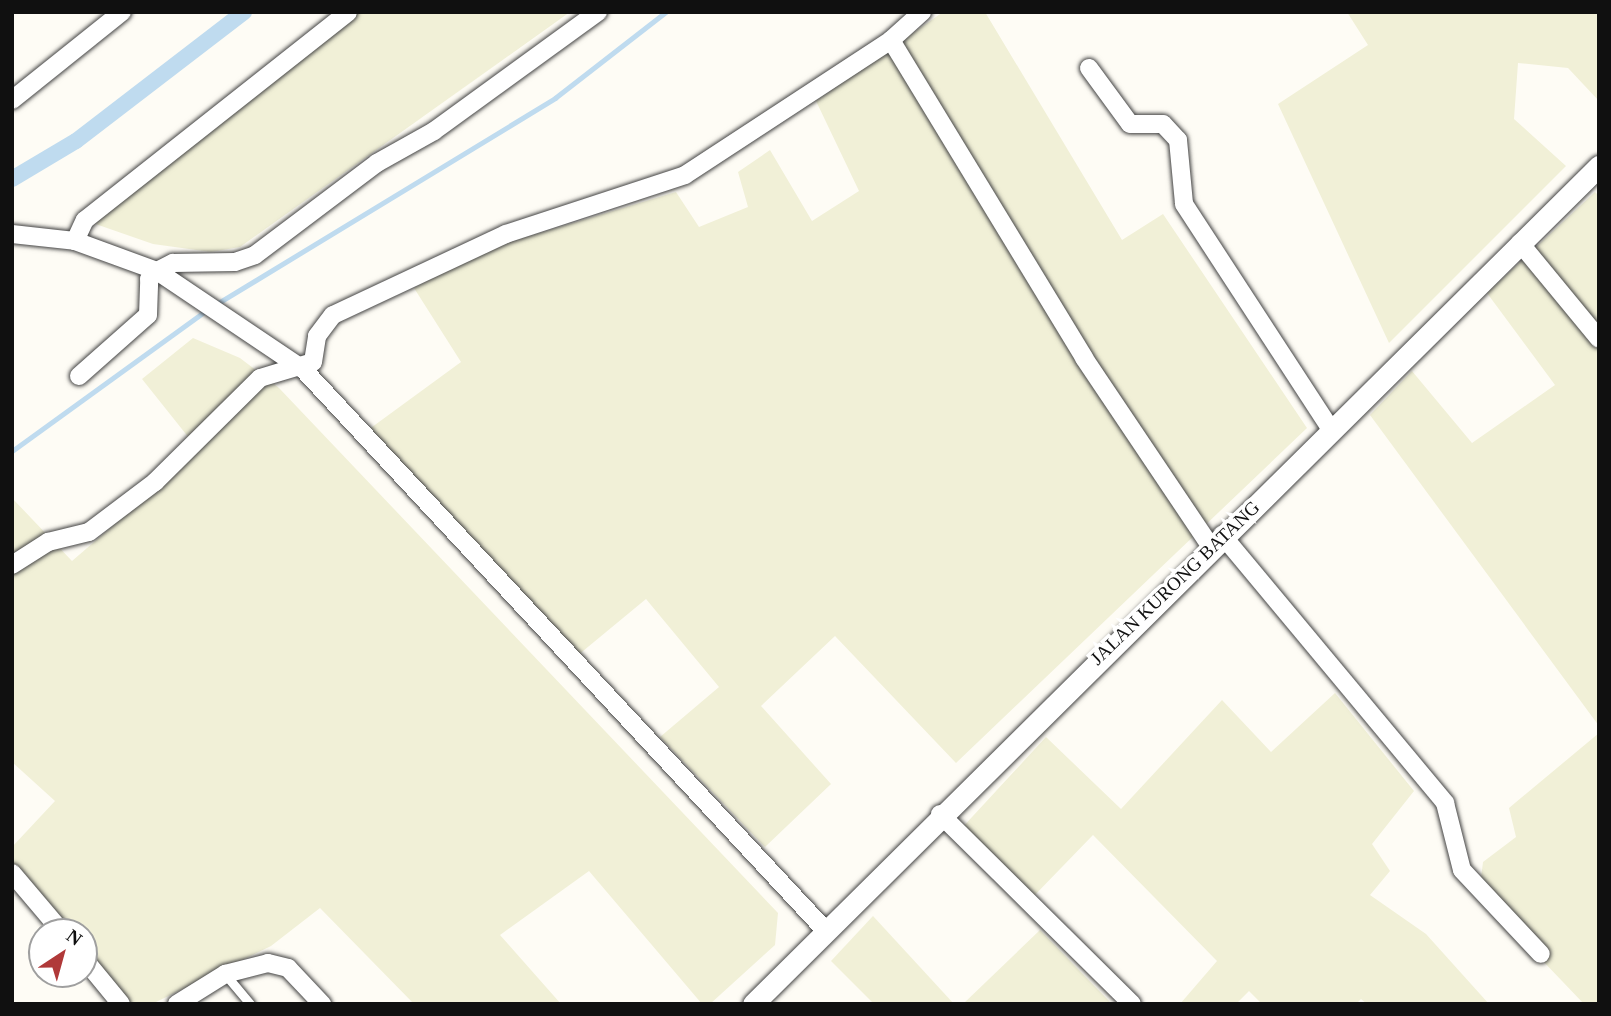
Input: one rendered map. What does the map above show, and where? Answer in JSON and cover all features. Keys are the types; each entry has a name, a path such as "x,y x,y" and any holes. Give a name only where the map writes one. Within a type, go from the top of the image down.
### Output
{"street":[{"path":"12,100 122,12"},
{"path":"75,241 85,220 348,12"},
{"path":"79,376 148,316 149,279 157,271 173,263 235,262 255,255 377,163 434,131 598,12"},
{"path":"12,565 48,542 89,532 185,454 249,386 303,369 313,362 317,336 333,315 488,242 685,175 891,40 922,12"},
{"path":"891,40 1084,358 1216,541 1445,803 1462,870 1541,954"},
{"path":"1089,68 1130,124 1163,124 1178,140 1184,204 1332,431"},
{"name":"JALAN KURONG BATANG","path":"753,1004 940,814 1599,166"},
{"path":"14,239 75,241 157,271 237,320 303,369 825,930"},
{"path":"1520,243 1599,340"},
{"path":"940,814 1132,1004"},
{"path":"12,873 50,918"},
{"path":"177,1004 225,974 279,964 322,1004"},
{"path":"98,975 121,1004"}],"lane":[{"path":"225,974 250,1004"}],"green space":[{"path":"359,12 570,12 240,247 211,252 153,244 84,220"},
{"path":"943,12 985,12 1122,240 1163,214 1307,428 956,763 835,636 761,706 831,784 765,847 660,737 719,687 646,599 577,656 368,430 461,362 414,288 483,250 676,192 699,227 748,207 738,172 770,150 812,221 859,191 816,101"},
{"path":"1347,12 1599,12 1599,101 1568,68 1518,63 1514,119 1566,166 1389,343 1278,104 1368,45"},
{"path":"1595,192 1599,196 1599,726 1370,415 1412,371 1472,443 1555,385 1487,293"},
{"path":"193,338 240,358 279,388 778,913 775,945 710,1004 702,1004 589,871 500,935 561,1004 414,1004 320,908 271,946 152,1004 123,1004 98,975 98,918 50,918 12,874 12,847 55,801 12,762 12,498 72,561 108,530 197,448 142,379"},
{"path":"1335,693 1414,791 1372,844 1390,871 1370,895 1426,934 1489,1004 1367,1004 1361,999 1356,1004 1262,1004 1249,991 1236,1004 1180,1004 1217,961 1093,835 1030,900 960,830 1046,737 1121,809 1222,700 1271,752"},
{"path":"1599,733 1599,1004 1584,1004 1479,894 1483,862 1516,837 1509,808"},
{"path":"873,916 954,1004 874,1004 831,961"},
{"path":"1040,930 1112,1004 963,1004"}],"waterway":[{"path":"12,179 76,141 244,12"},
{"path":"215,305 555,98 666,12"},
{"path":"12,451 208,309"}]}
